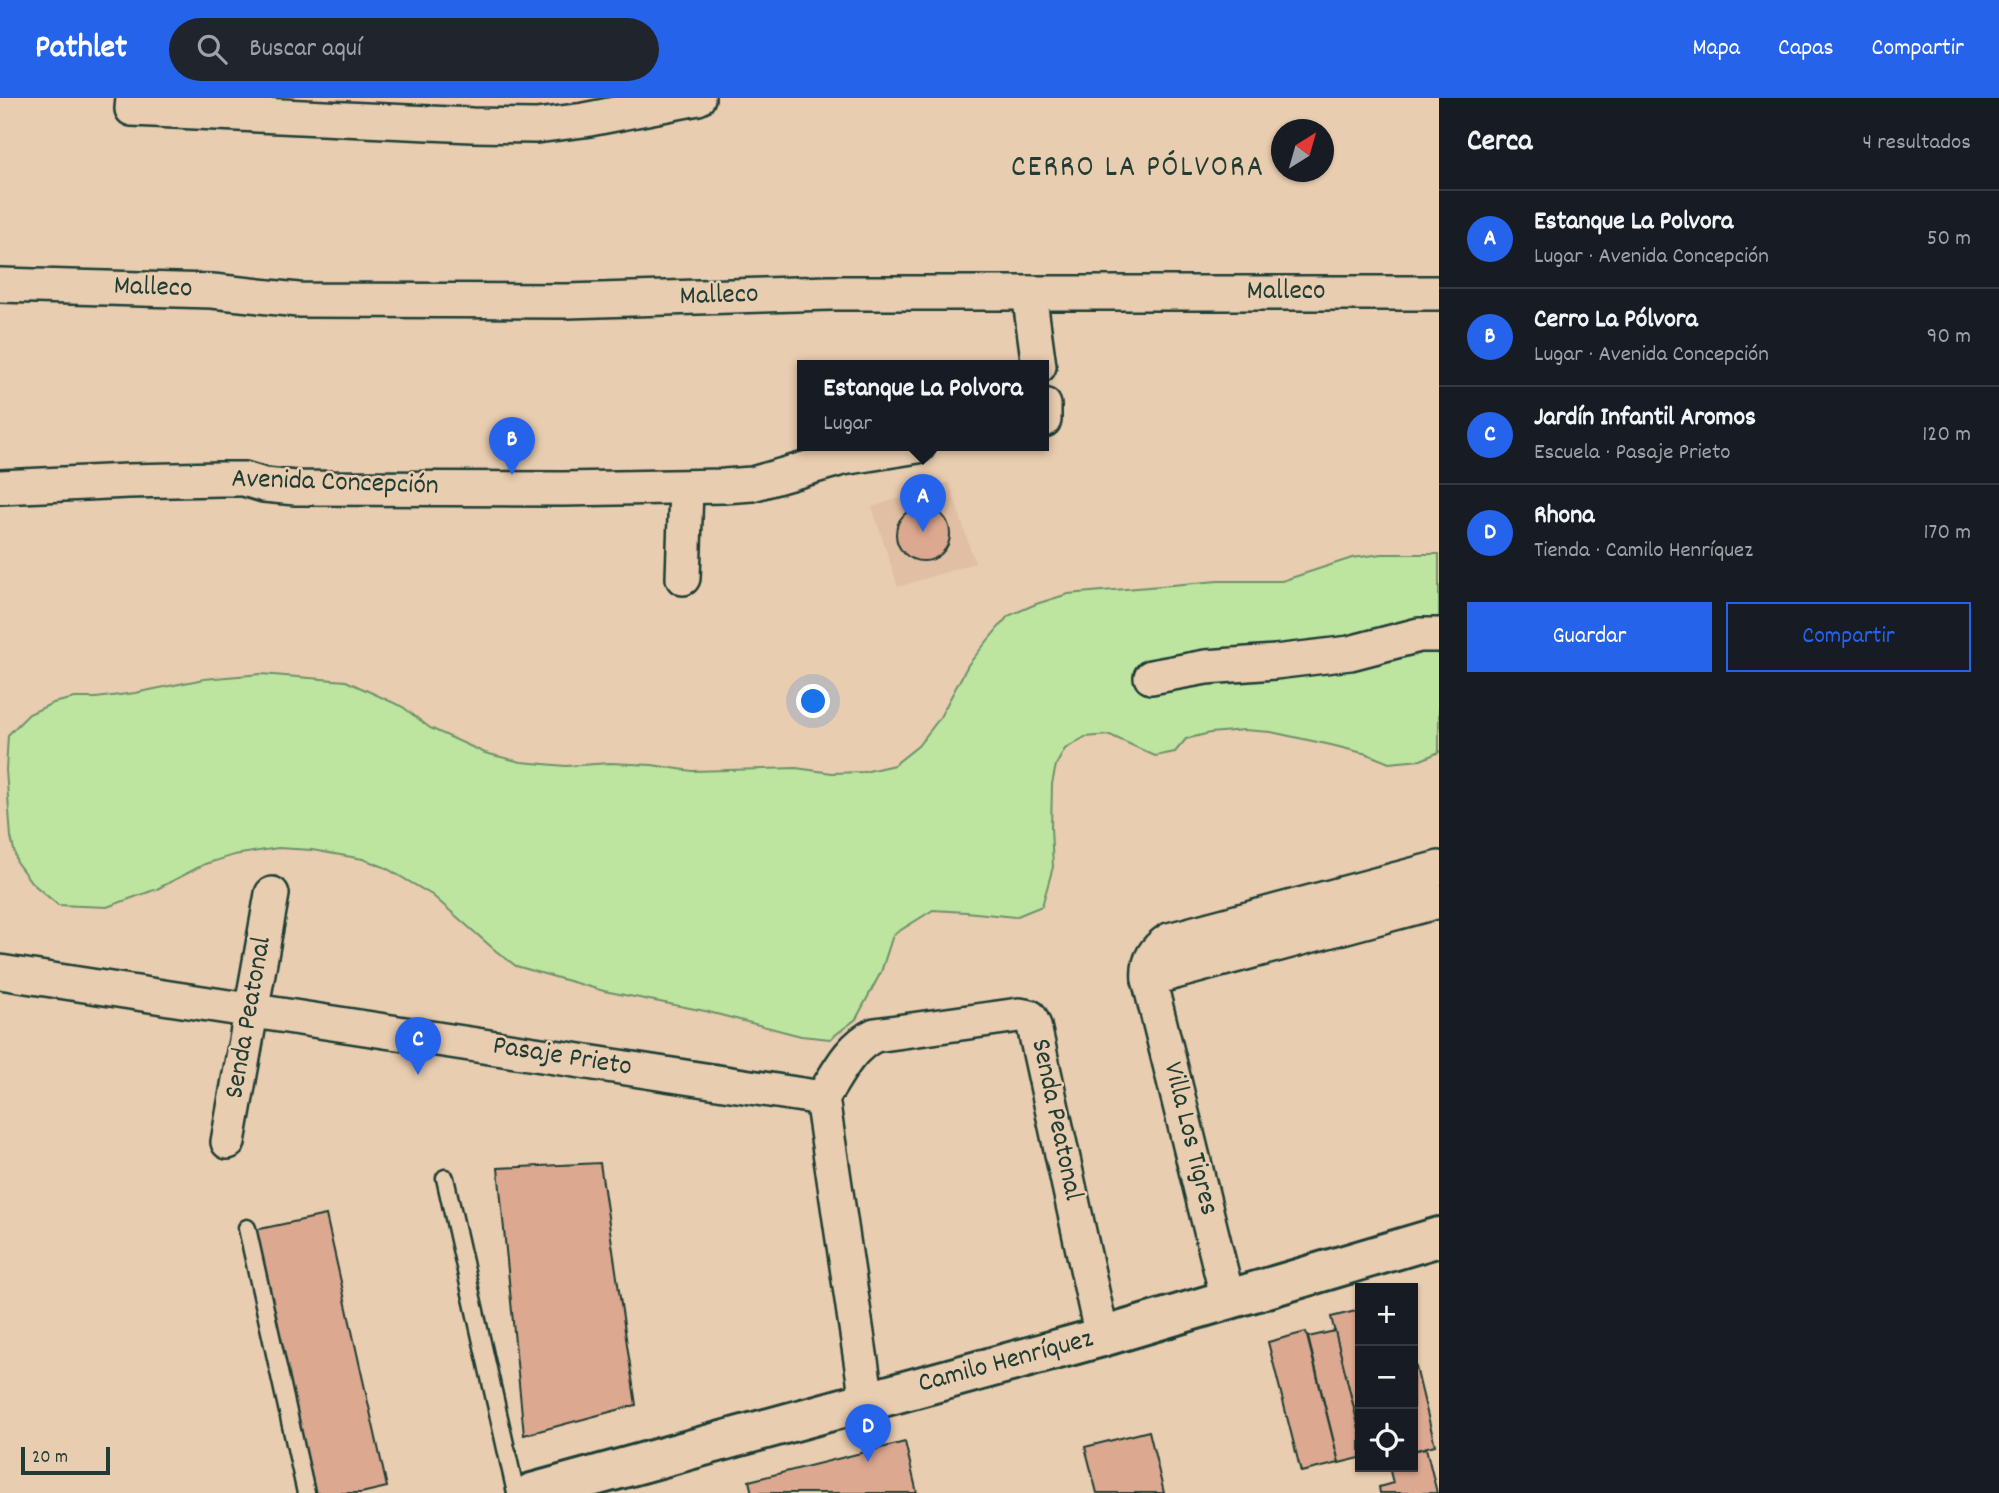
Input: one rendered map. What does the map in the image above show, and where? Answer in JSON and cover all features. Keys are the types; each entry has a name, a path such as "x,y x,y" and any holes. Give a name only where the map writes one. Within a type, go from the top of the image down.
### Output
{"main road":[{"name":"Camilo Henríquez","path":"531,1493 616,1481 867,1401 1102,1337 1438,1240"}],"street":[{"path":"132,104 458,124 537,126 584,120 698,98"},
{"name":"Malleco","path":"0,285 212,291 298,300 567,301 830,293 1439,293"},
{"path":"1029,293 1038,360"},
{"name":"Avenida Concepción","path":"0,487 244,479 264,485 296,488 686,488 752,485 843,458 887,451"},
{"path":"683,578 686,488"},
{"path":"1151,677 1206,667 1350,653 1419,635 1439,635"},
{"path":"1439,868 1169,940 1153,954 1149,964 1149,979 1439,901"},
{"name":"Senda Peatonal","path":"228,1142 272,894"},
{"name":"Pasaje Prieto","path":"0,972 822,1098"},
{"name":"Villa Los Tigres","path":"1149,979 1228,1300"},
{"name":"Senda Peatonal","path":"822,1098 851,1053 858,1045 875,1035 1019,1015 1030,1017 1102,1337"},
{"path":"822,1098 867,1401"}],"lane":[{"path":"445,1178 516,1493"},
{"path":"247,1228 306,1493"}],"shaded area":[{"path":"949,482 975,563 898,587 872,507"}],"green space":[{"path":"1382,554 1439,554 1439,752 1421,760 1389,763 1331,745 1271,732 1244,730 1210,733 1186,739 1175,752 1155,756 1110,735 1085,737 1065,749 1056,765 1052,784 1053,867 1042,906 1015,917 933,910 893,935 881,972 856,1019 830,1039 801,1036 705,1011 604,991 516,966 432,895 384,867 363,859 312,850 278,848 234,855 205,864 157,889 107,907 58,905 32,883 17,863 11,837 6,770 8,735 29,714 53,703 75,698 135,693 204,679 261,674 346,681 403,707 430,728 485,753 521,762 566,766 610,763 652,765 692,771 796,768 832,773 864,772 894,765 918,746 939,719 968,665 1008,616 1036,604 1068,594 1218,581 1282,581 1352,558"}],"building":[{"path":"923,507 942,515 950,534 942,553 923,561 904,553 896,534 904,515"},
{"path":"600,1163 636,1405 524,1435 498,1168"},
{"path":"326,1215 387,1487 361,1493 314,1493 255,1230"},
{"path":"1355,1311 1355,1413 1331,1317"},
{"path":"1335,1331 1355,1413 1355,1459 1339,1463 1308,1337"},
{"path":"1306,1332 1339,1463 1301,1472 1268,1342"},
{"path":"1418,1375 1435,1445 1418,1450"},
{"path":"1149,1431 1164,1493 1097,1493 1085,1447"},
{"path":"905,1442 917,1493 752,1493 749,1481"},
{"path":"1426,1448 1437,1493 1380,1493 1379,1487 1393,1483 1390,1472 1418,1472 1418,1450"}],"place":[{"name":"Cerro La Pólvora","path":"512,475"},
{"name":"Estanque La Polvora","path":"923,532"},
{"name":"Jardín Infantil Aromos","path":"418,1075"},
{"name":"Rhona","path":"868,1462"}],"district":[{"name":"CERRO LA PÓLVORA","path":"1138,169"}]}
